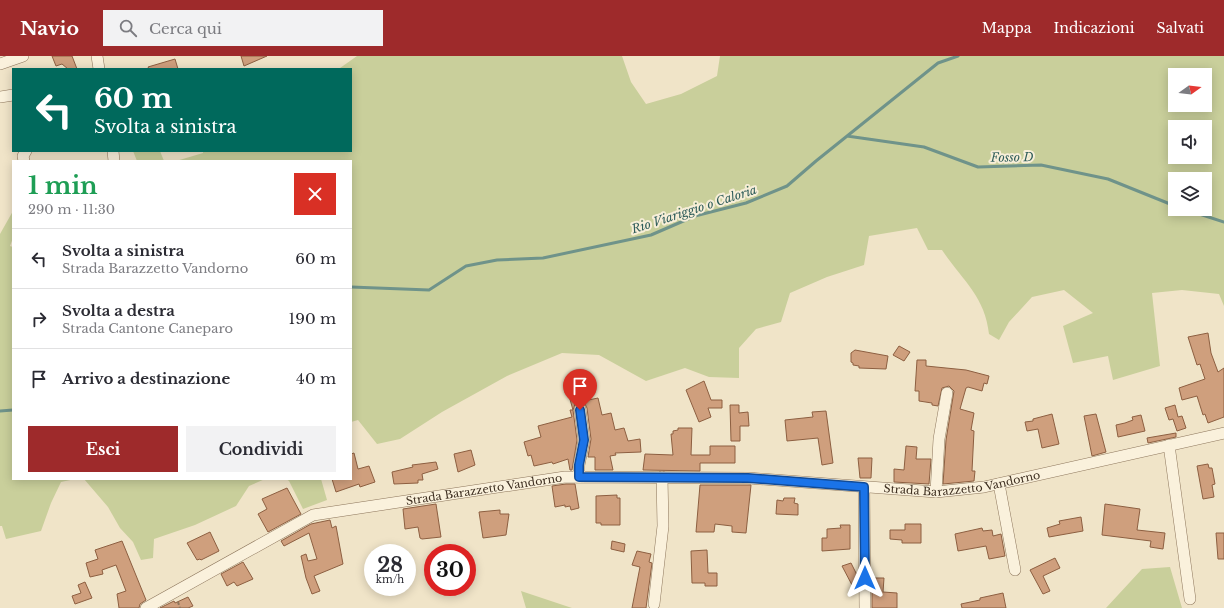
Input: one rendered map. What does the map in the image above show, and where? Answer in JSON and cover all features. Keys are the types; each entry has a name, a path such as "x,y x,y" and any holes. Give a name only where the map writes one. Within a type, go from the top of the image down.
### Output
{"street":[{"path":"0,64 23,56"},
{"path":"97,56 99,68"},
{"path":"0,97 12,95"},
{"path":"936,492 939,439 947,393"},
{"path":"579,477 579,465 584,440 580,410"},
{"name":"Strada Barazzetto Vandorno","path":"146,608 312,515 565,477 748,478 936,492 999,484 1224,432"},
{"path":"1169,445 1190,599"},
{"path":"654,604 663,526 662,477"},
{"path":"999,484 1015,570"},
{"path":"864,487 865,608"}],"green space":[{"path":"357,56 622,56 631,82 646,104 681,94 717,76 720,56 1224,56 1224,306 1219,294 1182,290 1152,293 1160,366 1113,380 1108,356 1073,363 1063,326 1093,313 1064,290 1032,297 1009,322 999,340 989,334 983,309 972,289 942,250 928,250 917,228 869,236 864,265 827,277 790,293 781,322 756,329 739,348 739,378 709,377 685,368 646,381 599,355 562,353 507,376 442,412 400,439 377,444 358,420 352,422 352,160 179,160 203,152 352,152 352,68 340,68"},
{"path":"133,152 160,152 164,160 137,160"},
{"path":"12,213 12,241 10,246 12,247 12,480 70,480 61,482 51,503 41,531 6,539 2,526 0,526 0,234"},
{"path":"85,480 263,480 249,486 236,506 195,525 154,539 153,558 141,560 133,542 120,528 108,507"},
{"path":"288,480 321,480 327,500 303,509"},
{"path":"1170,567 1182,608 1106,608 1142,569"},
{"path":"521,591 572,608 526,608"}],"building":[{"path":"52,56 72,56 77,68 67,68 62,64 56,66"},
{"path":"241,56 267,56 244,66"},
{"path":"175,59 178,68 148,68"},
{"path":"1208,333 1211,353 1218,372 1224,368 1224,417 1208,423 1205,414 1203,415 1197,396 1182,400 1179,388 1205,379 1200,364 1197,365 1188,337"},
{"path":"899,346 910,352 904,361 893,355"},
{"path":"855,350 888,356 886,369 859,368 859,366 853,365 851,362 851,353"},
{"path":"917,360 926,360 926,366 966,370 989,376 987,384 984,383 982,391 968,387 966,388 960,409 974,413 971,430 974,431 972,471 975,471 974,481 943,484 946,440 954,391 949,386 942,388 938,406 932,405 932,403 919,401 919,391 915,391"},
{"path":"704,381 711,400 722,400 722,408 708,408 711,417 699,422 686,390"},
{"path":"566,385 579,402 598,398 602,415 611,413 615,430 624,428 628,441 640,439 641,452 615,453 616,455 610,456 613,470 595,470 595,457 588,457 591,439 587,408 585,404 580,402 575,404 573,410"},
{"path":"730,405 739,405 739,413 748,412 749,426 740,426 740,441 731,441"},
{"path":"1175,405 1178,417 1182,416 1186,428 1177,431 1173,419 1169,420 1165,408"},
{"path":"570,410 573,410 577,440 572,470 570,470 568,459 553,464 552,462 534,466 531,455 528,456 524,442 541,437 538,426 572,417"},
{"path":"826,411 833,463 822,465 818,438 787,441 785,420 813,417 812,412"},
{"path":"1052,414 1059,444 1042,448 1038,429 1027,431 1025,422 1033,421 1033,419"},
{"path":"1096,414 1106,452 1092,456 1084,416"},
{"path":"1141,415 1145,431 1118,437 1116,425 1133,420 1132,417"},
{"path":"678,428 692,428 691,455 710,455 710,446 735,446 735,463 700,463 700,471 643,470 645,454 673,455 671,434 673,434 673,431 678,430"},
{"path":"1176,433 1176,437 1148,443 1147,438"},
{"path":"906,446 917,447 916,459 931,459 929,484 894,482 894,469 904,470"},
{"path":"471,450 475,465 458,472 454,454"},
{"path":"354,453 358,469 369,466 375,482 360,487 359,484 336,492 332,480 352,480 352,454"},
{"path":"858,458 872,458 871,478 860,478"},
{"path":"436,462 438,469 422,474 423,480 418,480 418,483 394,484 392,472 413,467 412,465"},
{"path":"1208,464 1209,468 1212,468 1215,484 1212,485 1214,497 1203,499 1197,466"},
{"path":"575,484 579,508 571,510 570,506 565,507 565,505 555,507 552,486"},
{"path":"700,485 751,485 746,533 732,532 732,526 715,524 714,532 696,532"},
{"path":"287,488 301,514 268,532 258,514 267,509 262,499"},
{"path":"617,495 617,498 620,498 620,525 601,525 601,523 596,523 596,496"},
{"path":"784,498 795,498 794,503 798,504 798,515 776,514 777,500 783,501"},
{"path":"436,504 441,537 422,539 420,538 418,527 405,529 403,509"},
{"path":"1105,504 1140,509 1137,530 1165,533 1163,549 1150,547 1151,541 1102,535"},
{"path":"500,510 500,514 509,514 506,535 483,538 479,512"},
{"path":"1081,517 1083,531 1049,537 1047,528 1060,524 1059,521"},
{"path":"330,520 332,528 336,526 343,564 314,576 320,591 312,594 306,578 301,556 306,554 308,561 317,559 309,533 284,546 281,541 311,524"},
{"path":"905,524 921,524 921,543 902,543 902,540 890,539 890,530 905,530"},
{"path":"840,525 850,525 850,549 822,551 822,538 827,538 827,529 841,528"},
{"path":"982,528 983,531 992,530 993,536 1001,534 1005,556 989,559 986,546 958,551 955,534"},
{"path":"210,532 219,551 201,560 197,560 187,543"},
{"path":"1216,533 1224,533 1224,559 1218,559"},
{"path":"122,541 146,600 140,604 139,608 119,608 117,594 126,591 116,565 102,570 103,574 90,577 86,563 98,559 95,550"},
{"path":"612,541 625,544 624,552 611,549"},
{"path":"707,550 708,573 717,573 717,586 705,586 705,583 692,583 691,551"},
{"path":"637,551 651,554 649,562 652,563 646,608 632,608 640,567 632,565"},
{"path":"1055,558 1060,568 1043,576 1050,591 1043,594 1030,570"},
{"path":"243,562 253,579 237,586 234,582 227,586 221,574"},
{"path":"851,563 858,577 858,583 852,585 842,566"},
{"path":"874,578 884,578 883,592 897,593 897,608 872,608 872,583 874,583"},
{"path":"85,582 92,598 75,604 72,596 81,593 78,585"},
{"path":"1003,593 1006,608 962,608 961,604"},
{"path":"188,597 193,606 188,608 160,608 174,601 175,603"}],"waterway":[{"name":"Rio Viariggio o Caloria","path":"352,287 429,290 466,266 497,260 543,258 651,235 695,216 746,203 787,186 938,63 958,56"},
{"name":"Fosso D","path":"847,136 924,147 978,167 1041,165 1108,179 1168,203"},
{"name":"Fosso D","path":"1206,216 1224,222"},
{"name":"Rio Viariggio o Caloria","path":"0,411 12,410"}],"route":[{"path":"580,410 584,440 579,465 579,477 748,478 864,487 865,578"}]}
